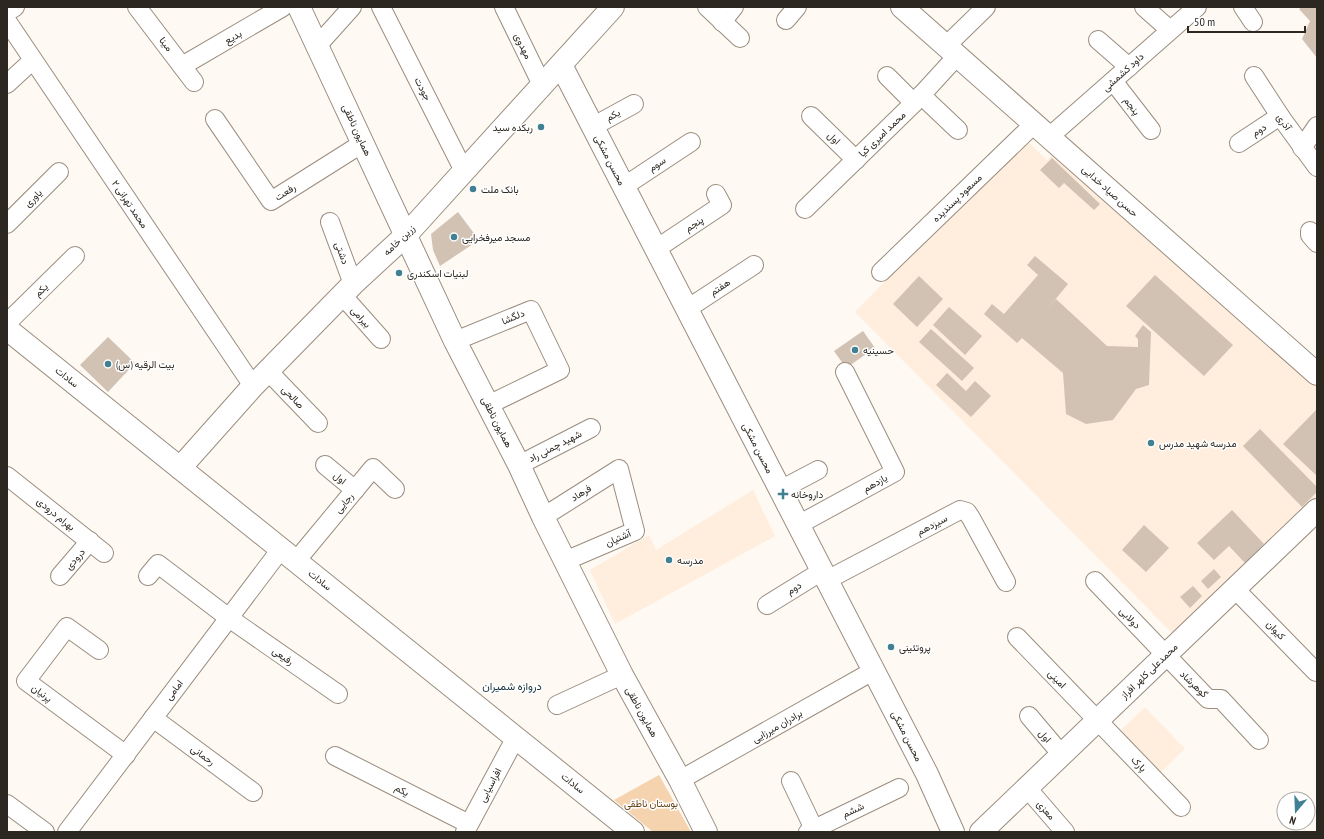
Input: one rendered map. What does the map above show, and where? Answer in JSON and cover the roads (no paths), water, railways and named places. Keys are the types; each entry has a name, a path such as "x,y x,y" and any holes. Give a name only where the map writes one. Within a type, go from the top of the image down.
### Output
{"main road":[{"name":"همایون ناطقی","path":"299,7 455,341 519,465 543,517 622,675 680,780 706,832"},
{"name":"زرین خامه","path":"180,468 261,379 347,290 406,235 613,7"},
{"name":"حسن صیاد خدایی","path":"902,7 1317,374"},
{"name":"محسن مشکی","path":"561,65 927,774 953,832"},
{"name":"سادات","path":"7,329 633,832"},
{"name":"محمدعلی کلهر افراز","path":"981,832 1235,589 1315,517"}],"street":[{"path":"7,12 15,7"},
{"name":"مینا","path":"138,7 194,82"},
{"name":"بدیع","path":"182,66 283,7"},
{"path":"317,46 352,7"},
{"name":"جودت","path":"381,7 464,171"},
{"name":"مهدوی","path":"504,7 542,86"},
{"path":"707,7 740,38"},
{"path":"722,22 734,7"},
{"name":"محمد امیری کیا","path":"805,209 918,99 986,7"},
{"path":"1144,7 1170,30"},
{"name":"داود کشمشی","path":"1042,130 1113,81 1197,7"},
{"path":"1243,7 1253,22"},
{"name":"محمد تهرانی ۲","path":"7,21 33,60 261,379"},
{"path":"1098,40 1129,67"},
{"path":"7,84 33,60"},
{"path":"887,76 958,130"},
{"name":"آذری","path":"1254,76 1302,148 1317,167"},
{"name":"پنجم","path":"1113,81 1150,130"},
{"name":"یکم","path":"592,126 634,104"},
{"name":"اول","path":"811,116 856,160"},
{"name":"دوم","path":"1239,143 1280,116"},
{"name":"رفعت","path":"215,119 271,201 363,144"},
{"path":"1302,148 1317,126"},
{"name":"مسعود پسندیده","path":"881,272 1042,130"},
{"name":"سوم","path":"623,186 691,142"},
{"name":"یاوری","path":"7,224 59,172"},
{"name":"پنجم","path":"656,249 722,205 716,194"},
{"name":"دشتی","path":"330,222 347,290"},
{"name":"یکم","path":"7,323 75,256"},
{"name":"هفتم","path":"687,309 754,265"},
{"name":"بیرامی","path":"347,290 381,339"},
{"name":"دلگشا","path":"455,341 531,310 560,370 488,405"},
{"name":"یازدهم","path":"798,525 895,472 845,372"},
{"name":"صالحی","path":"261,379 318,423"},
{"name":"شهید چمنی راد","path":"519,465 591,428"},
{"name":"اول","path":"325,466 355,490"},
{"name":"رجایی","path":"288,555 355,490 373,468 395,489"},
{"name":"فرهاد","path":"543,517 619,469"},
{"name":"آشتیان","path":"565,561 635,531 619,469"},
{"path":"780,490 818,470"},
{"name":"بهرام درودی","path":"7,477 104,553"},
{"name":"سیزدهم","path":"824,576 960,510 967,512 971,518 1006,582"},
{"name":"درودی","path":"60,576 90,542"},
{"name":"امامی","path":"68,832 229,618 288,555"},
{"path":"148,576 158,564 229,618"},
{"name":"دوم","path":"767,605 824,576"},
{"name":"دولابی","path":"1095,581 1165,656"},
{"name":"کیوان","path":"1235,589 1316,672"},
{"name":"رفیعی","path":"229,618 338,694"},
{"name":"پرنیان","path":"99,650 67,627 26,681 126,755"},
{"name":"امینی","path":"1017,637 1097,721"},
{"name":"گوهرشاد","path":"1165,656 1208,699 1221,699 1259,740"},
{"name":"برادران میرزایی","path":"680,780 873,671"},
{"path":"557,705 622,675"},
{"name":"اول","path":"1029,716 1062,755"},
{"name":"رحمانی","path":"153,718 253,792"},
{"name":"پارک","path":"1097,721 1181,808"},
{"name":"افراسیابی","path":"467,828 516,737"},
{"name":"یکم","path":"335,756 467,828"},
{"path":"791,781 811,830"},
{"name":"ششم","path":"811,830 834,826 899,788"},
{"name":"معزی","path":"1027,788 1066,832"},
{"path":"7,804 45,832"}],"place":[{"name":"ربکده سید","path":"541,127"},
{"name":"بانک ملت","path":"473,189"},
{"name":"مسجد میرفخرایی","path":"454,237"},
{"name":"لبنیات اسکندری","path":"399,273"},
{"name":"حسینیه","path":"855,350"},
{"name":"بیت الرقیه (س)","path":"108,364"},
{"name":"مدرسه شهید مدرس","path":"1151,443"},
{"name":"داروخانه","path":"783,494"},
{"name":"مدرسه","path":"669,560"},
{"name":"پروتئینی","path":"891,647"}],"district":[{"name":"دروازه شمیران","path":"512,686"}],"park label":[{"name":"بوستان ناطقی","path":"651,803"}]}
